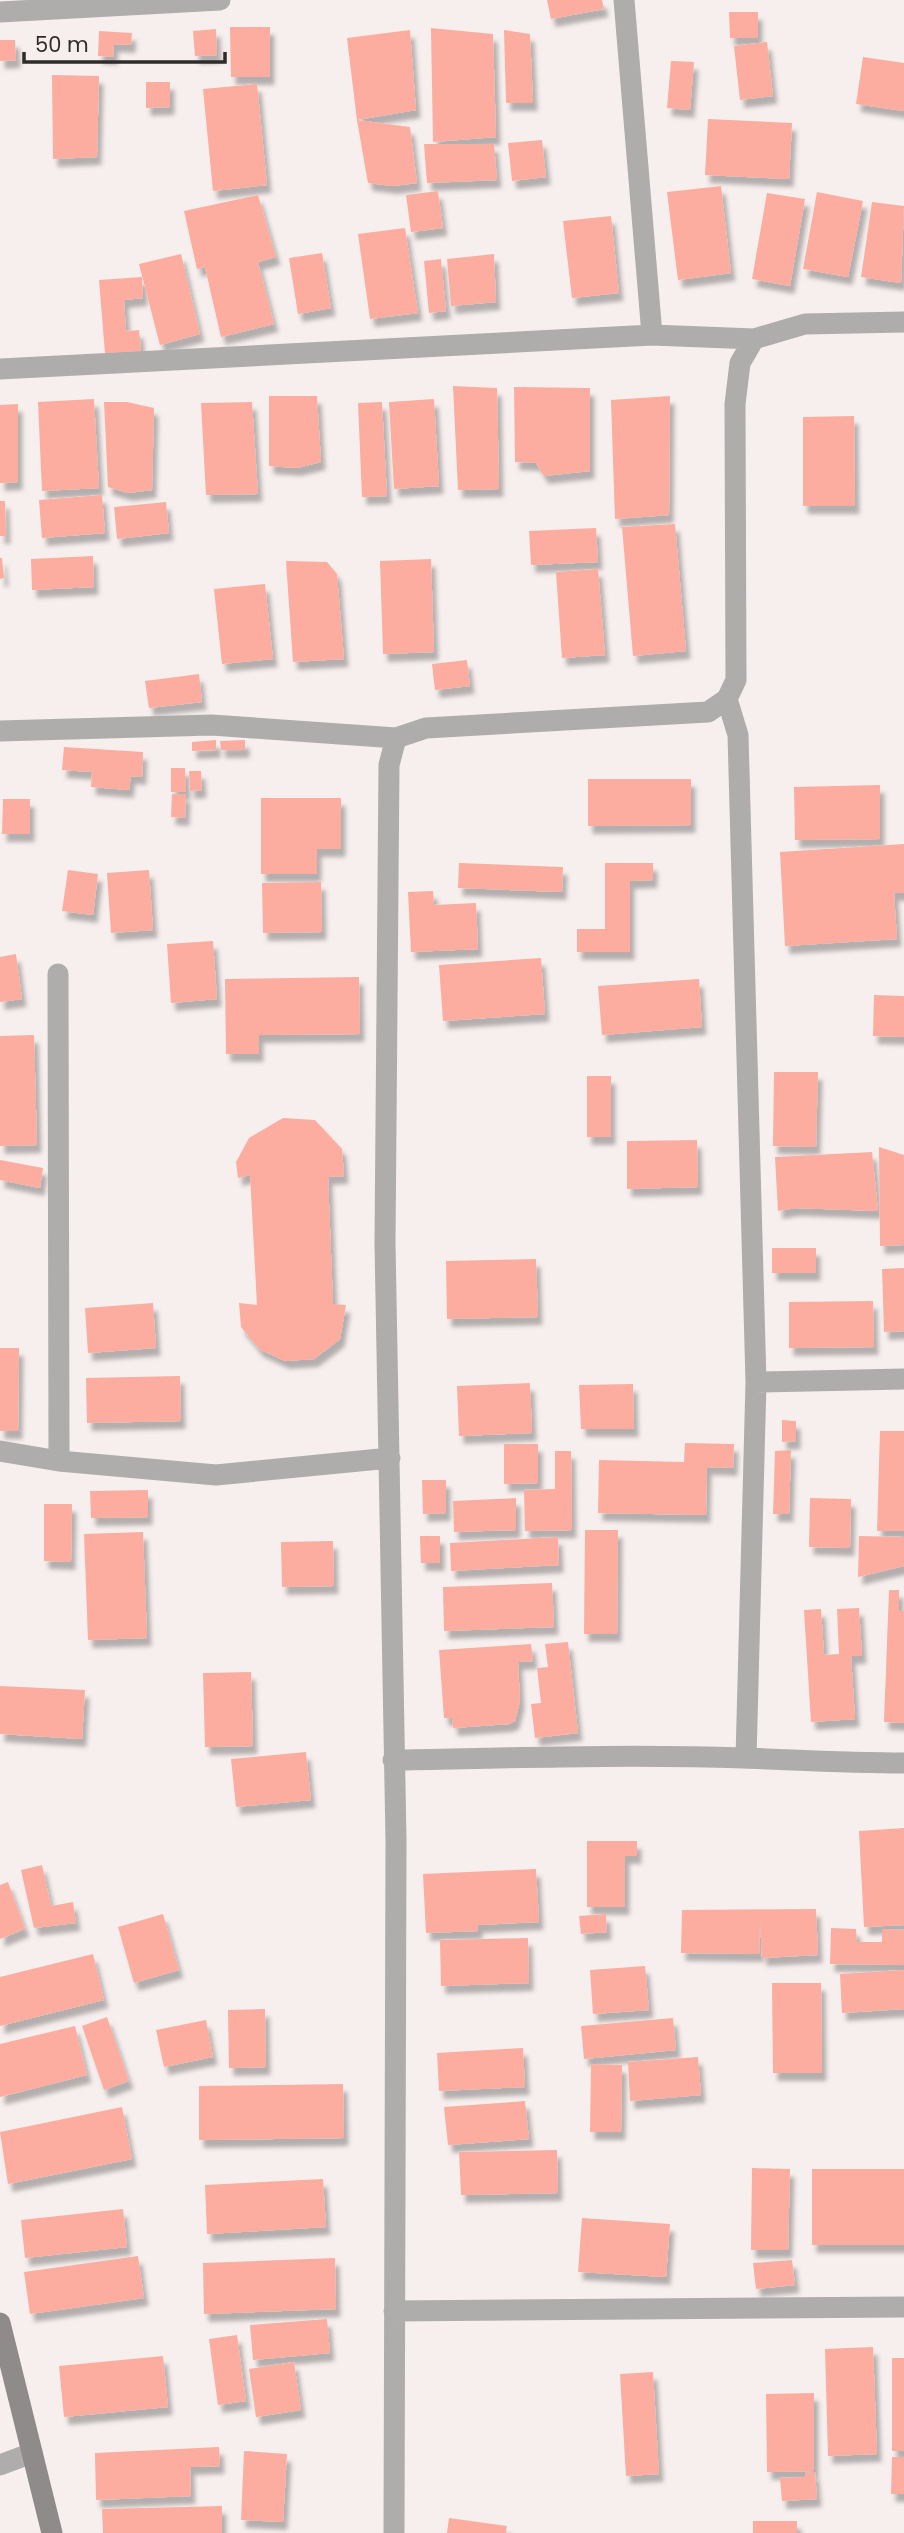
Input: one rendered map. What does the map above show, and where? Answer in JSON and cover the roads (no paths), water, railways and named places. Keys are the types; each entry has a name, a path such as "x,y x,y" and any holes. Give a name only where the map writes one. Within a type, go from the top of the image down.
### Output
{"street":[{"path":"0,12 71,4 220,0"},
{"path":"624,0 652,335"},
{"path":"0,369 652,335 754,339 805,324 904,322"},
{"path":"0,731 212,725 396,738 426,728 708,712 727,699 736,680 735,404 740,363 754,339"},
{"path":"727,699 738,735 756,1382 746,1758"},
{"path":"394,2533 396,1937 386,1256 389,792 390,765 396,738"},
{"path":"58,974 59,1461"},
{"path":"756,1382 904,1379"},
{"path":"0,1451 59,1461 216,1475 390,1458"},
{"path":"393,1760 593,1756 904,1763"},
{"path":"394,2311 904,2307"},
{"path":"0,2323 52,2533"},
{"path":"0,2465 32,2453"}]}
